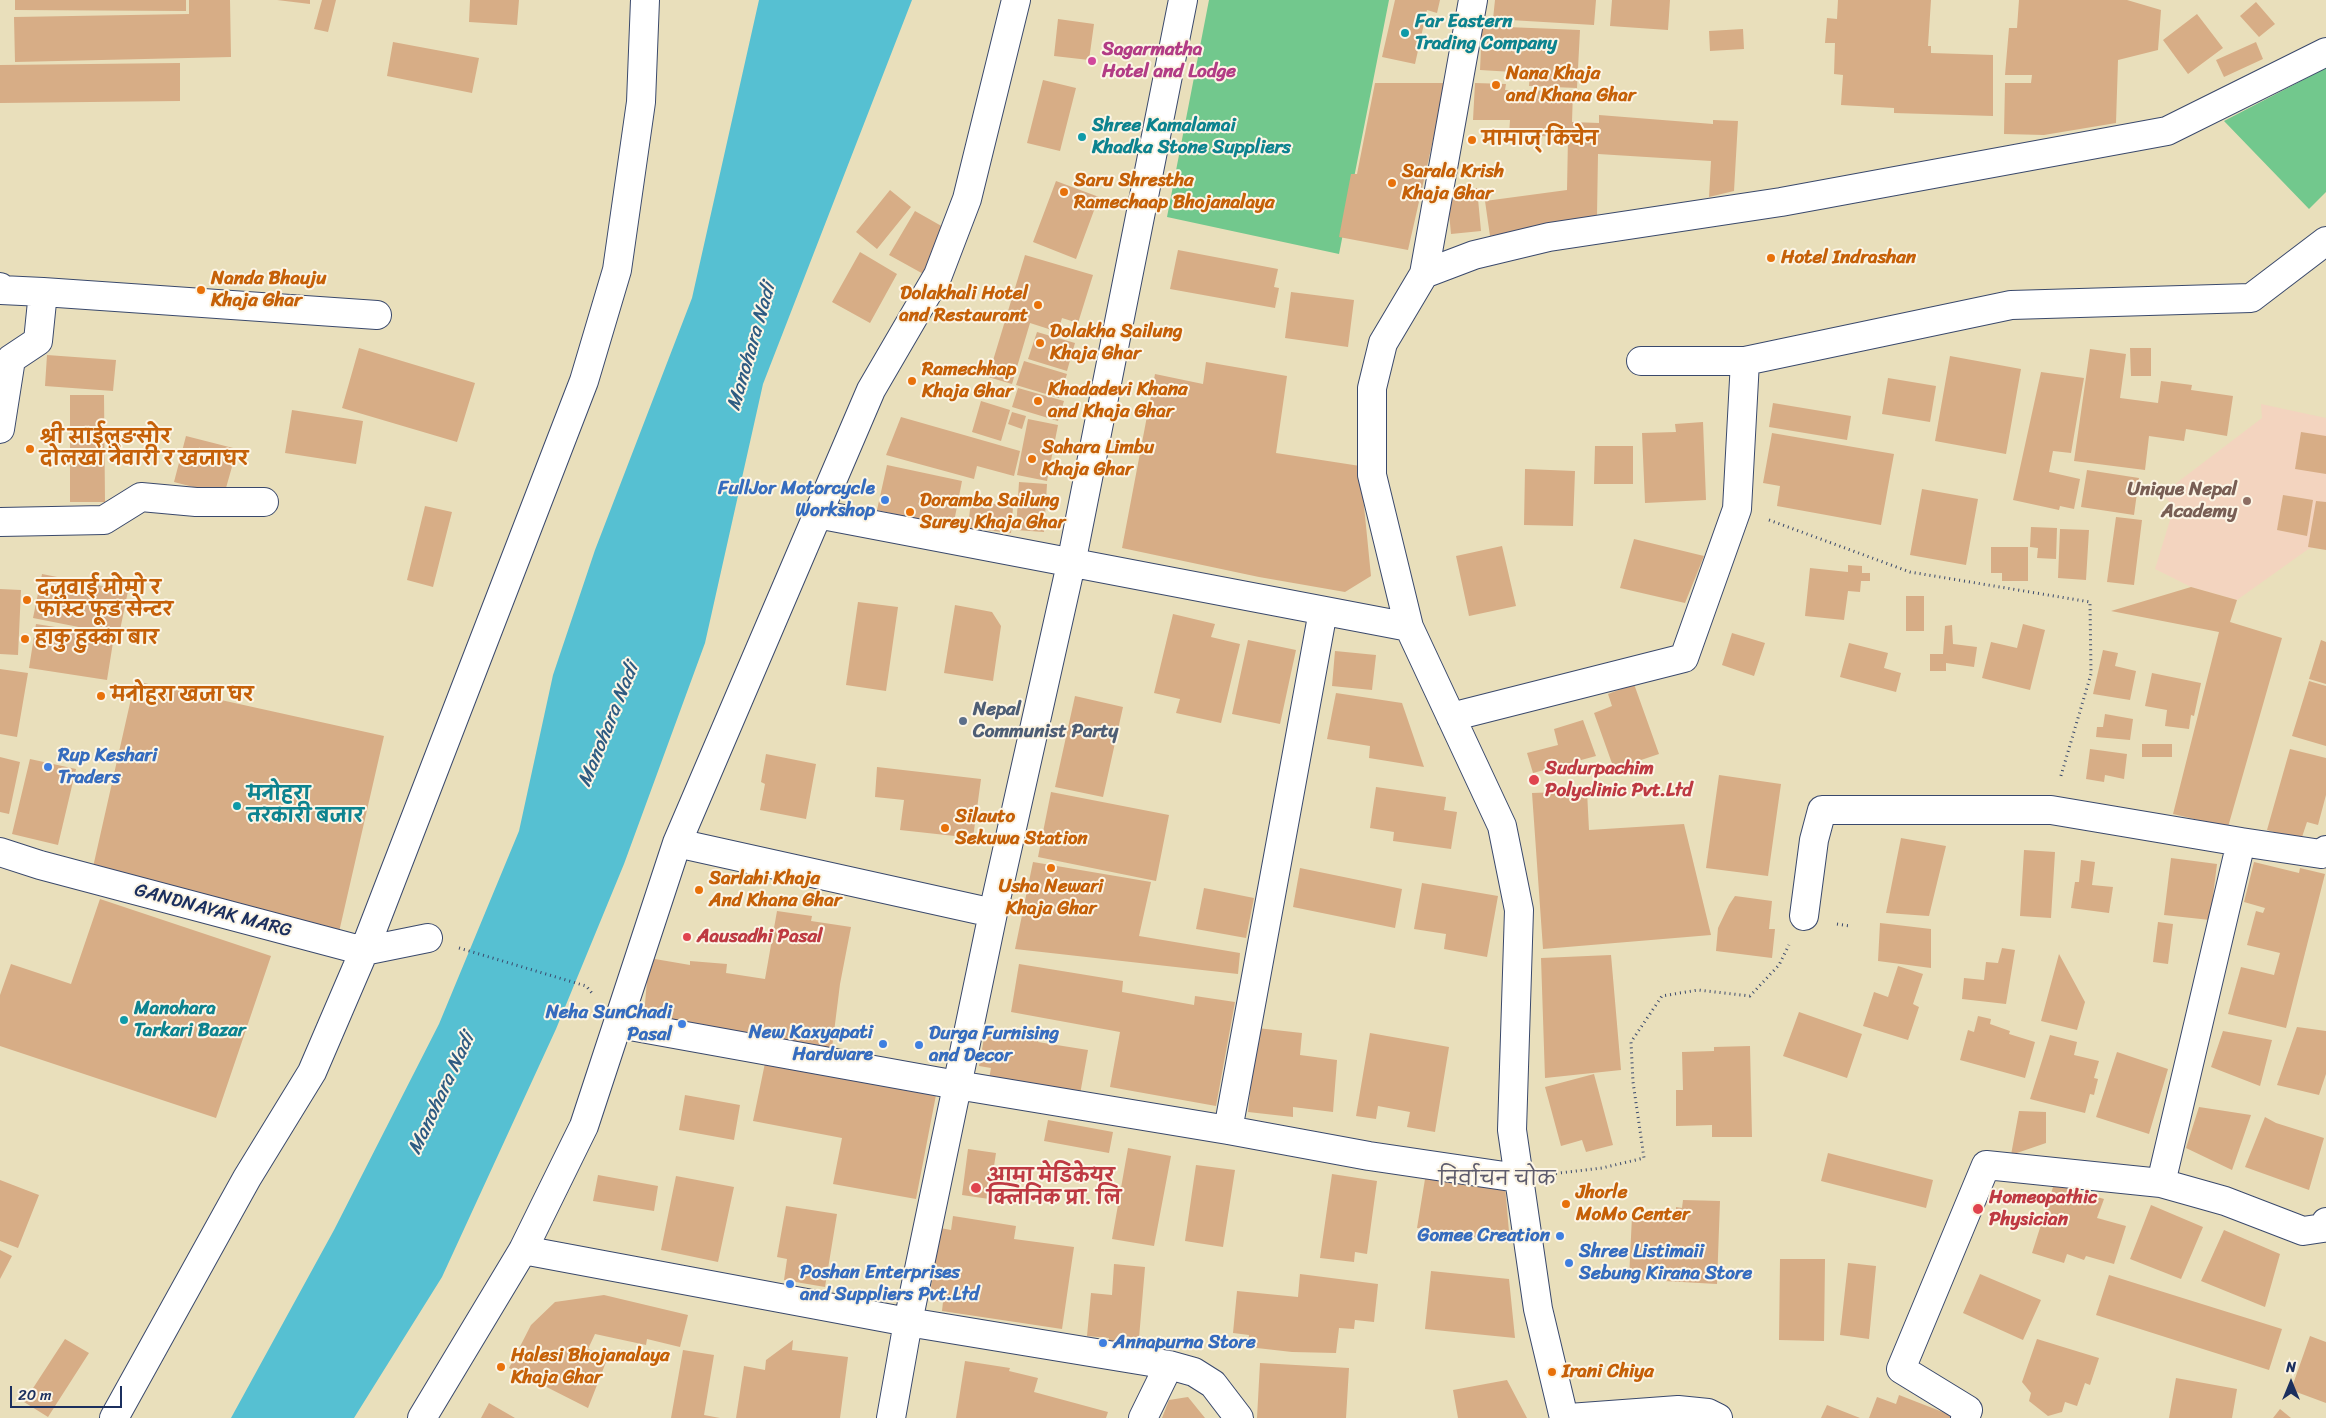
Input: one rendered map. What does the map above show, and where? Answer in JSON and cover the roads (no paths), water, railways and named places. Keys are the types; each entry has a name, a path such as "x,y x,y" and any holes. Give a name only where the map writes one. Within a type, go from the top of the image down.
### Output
{"street":[{"path":"114,1418 247,1178 312,1072 364,951 584,381 618,270 641,102 645,0"},
{"path":"422,1418 522,1250 584,1126 677,843 871,390 938,275 948,250 967,199 1016,0"},
{"path":"891,1418 908,1322 993,913 1071,564 1184,0"},
{"path":"1473,0 1424,274 1383,343 1372,388 1372,475 1408,627 1502,826 1519,910 1512,1130 1538,1309 1564,1418"},
{"path":"1424,274 1474,255 1549,237 1781,202 2167,131 2326,52"},
{"path":"1641,361 1746,362 2011,305 2251,298 2326,241"},
{"path":"0,286 1,290 377,315"},
{"path":"0,429 11,359 38,341 43,292"},
{"path":"1451,717 1684,658 1737,509 1746,362"},
{"path":"0,522 104,520 141,497 196,502 264,502"},
{"path":"817,514 1408,627"},
{"path":"1228,1130 1323,611"},
{"path":"1804,916 1814,840 1822,810 2051,810 2321,854 2326,850"},
{"path":"2161,1183 2241,842"},
{"path":"677,843 993,913"},
{"name":"GANDNAYAK MARG","path":"0,852 40,865 364,951 428,938"},
{"path":"619,1024 1369,1156 1518,1178"},
{"path":"1965,1418 1968,1410 1902,1369 1986,1165 2161,1183 2224,1201 2303,1231 2323,1228 2326,1222"},
{"path":"522,1250 908,1322 1169,1365 1194,1372 1213,1384 1239,1418"},
{"path":"1143,1418 1169,1365"},
{"path":"1569,1418 1678,1410 1708,1413 1718,1418"}],"water":[{"name":"Manohara Nadi","path":"759,0 912,0 763,384 705,643 624,864 556,1029 442,1277 354,1418 231,1418 334,1230 439,1024 519,831 553,675 595,550 692,298"}],"place":[{"name":"Far Eastern Trading Company","path":"1405,33"},
{"name":"Sagarmatha Hotel and Lodge","path":"1092,61"},
{"name":"Nana Khaja and Khana Ghar","path":"1496,85"},
{"name":"Shree Kamalamai Khadka Stone Suppliers","path":"1082,137"},
{"name":"मामाज् किचेन","path":"1472,140"},
{"name":"Sarala Krish Khaja Ghar","path":"1392,183"},
{"name":"Saru Shrestha Ramechaap Bhojanalaya","path":"1064,192"},
{"name":"Hotel Indrashan","path":"1771,258"},
{"name":"Nanda Bhauju Khaja Ghar","path":"201,290"},
{"name":"Dolakhali Hotel and Restaurant","path":"1038,305"},
{"name":"Dolakha Sailung Khaja Ghar","path":"1040,343"},
{"name":"Ramechhap Khaja Ghar","path":"912,381"},
{"name":"Khadadevi Khana and Khaja Ghar","path":"1038,401"},
{"name":"श्री साईलुङसोर दोलखा नेवारी र खजाघर","path":"30,449"},
{"name":"Sahara Limbu Khaja Ghar","path":"1032,459"},
{"name":"FullJor Motorcycle Workshop","path":"885,500"},
{"name":"Unique Nepal Academy","path":"2247,501"},
{"name":"Doramba Sailung Surey Khaja Ghar","path":"910,512"},
{"name":"दजुवाई मोमो र फास्ट फूड सेन्टर","path":"27,600"},
{"name":"हाकु हुक्का बार","path":"25,639"},
{"name":"मनोहरा खजा घर","path":"101,696"},
{"name":"Nepal Communist Party","path":"963,721"},
{"name":"Rup Keshari Traders","path":"48,767"},
{"name":"Sudurpachim Polyclinic Pvt.Ltd","path":"1534,780"},
{"name":"मनोहरा तरकारी बजार","path":"237,806"},
{"name":"Silauto Sekuwa Station","path":"945,828"},
{"name":"Usha Newari Khaja Ghar","path":"1051,868"},
{"name":"Sarlahi Khaja And Khana Ghar","path":"699,890"},
{"name":"Aausadhi Pasal","path":"687,937"},
{"name":"Manohara Tarkari Bazar","path":"124,1020"},
{"name":"Neha SunChadi Pasal","path":"682,1024"},
{"name":"New Kaxyapati Hardware","path":"883,1044"},
{"name":"Durga Furnising and Decor","path":"919,1045"},
{"name":"आमा मेडिकेयर क्लिनिक प्रा. लि","path":"976,1188"},
{"name":"Jhorle MoMo Center","path":"1566,1204"},
{"name":"Homeopathic Physician","path":"1978,1209"},
{"name":"Gomee Creation","path":"1560,1236"},
{"name":"Shree Listimaii Sebung Kirana Store","path":"1569,1263"},
{"name":"Poshan Enterprises and Suppliers Pvt.Ltd","path":"790,1284"},
{"name":"Annapurna Store","path":"1103,1343"},
{"name":"Halesi Bhojanalaya Khaja Ghar","path":"501,1367"},
{"name":"Irani Chiya","path":"1552,1372"}],"district":[{"name":"निर्वाचन चोक","path":"1497,1180"}]}
